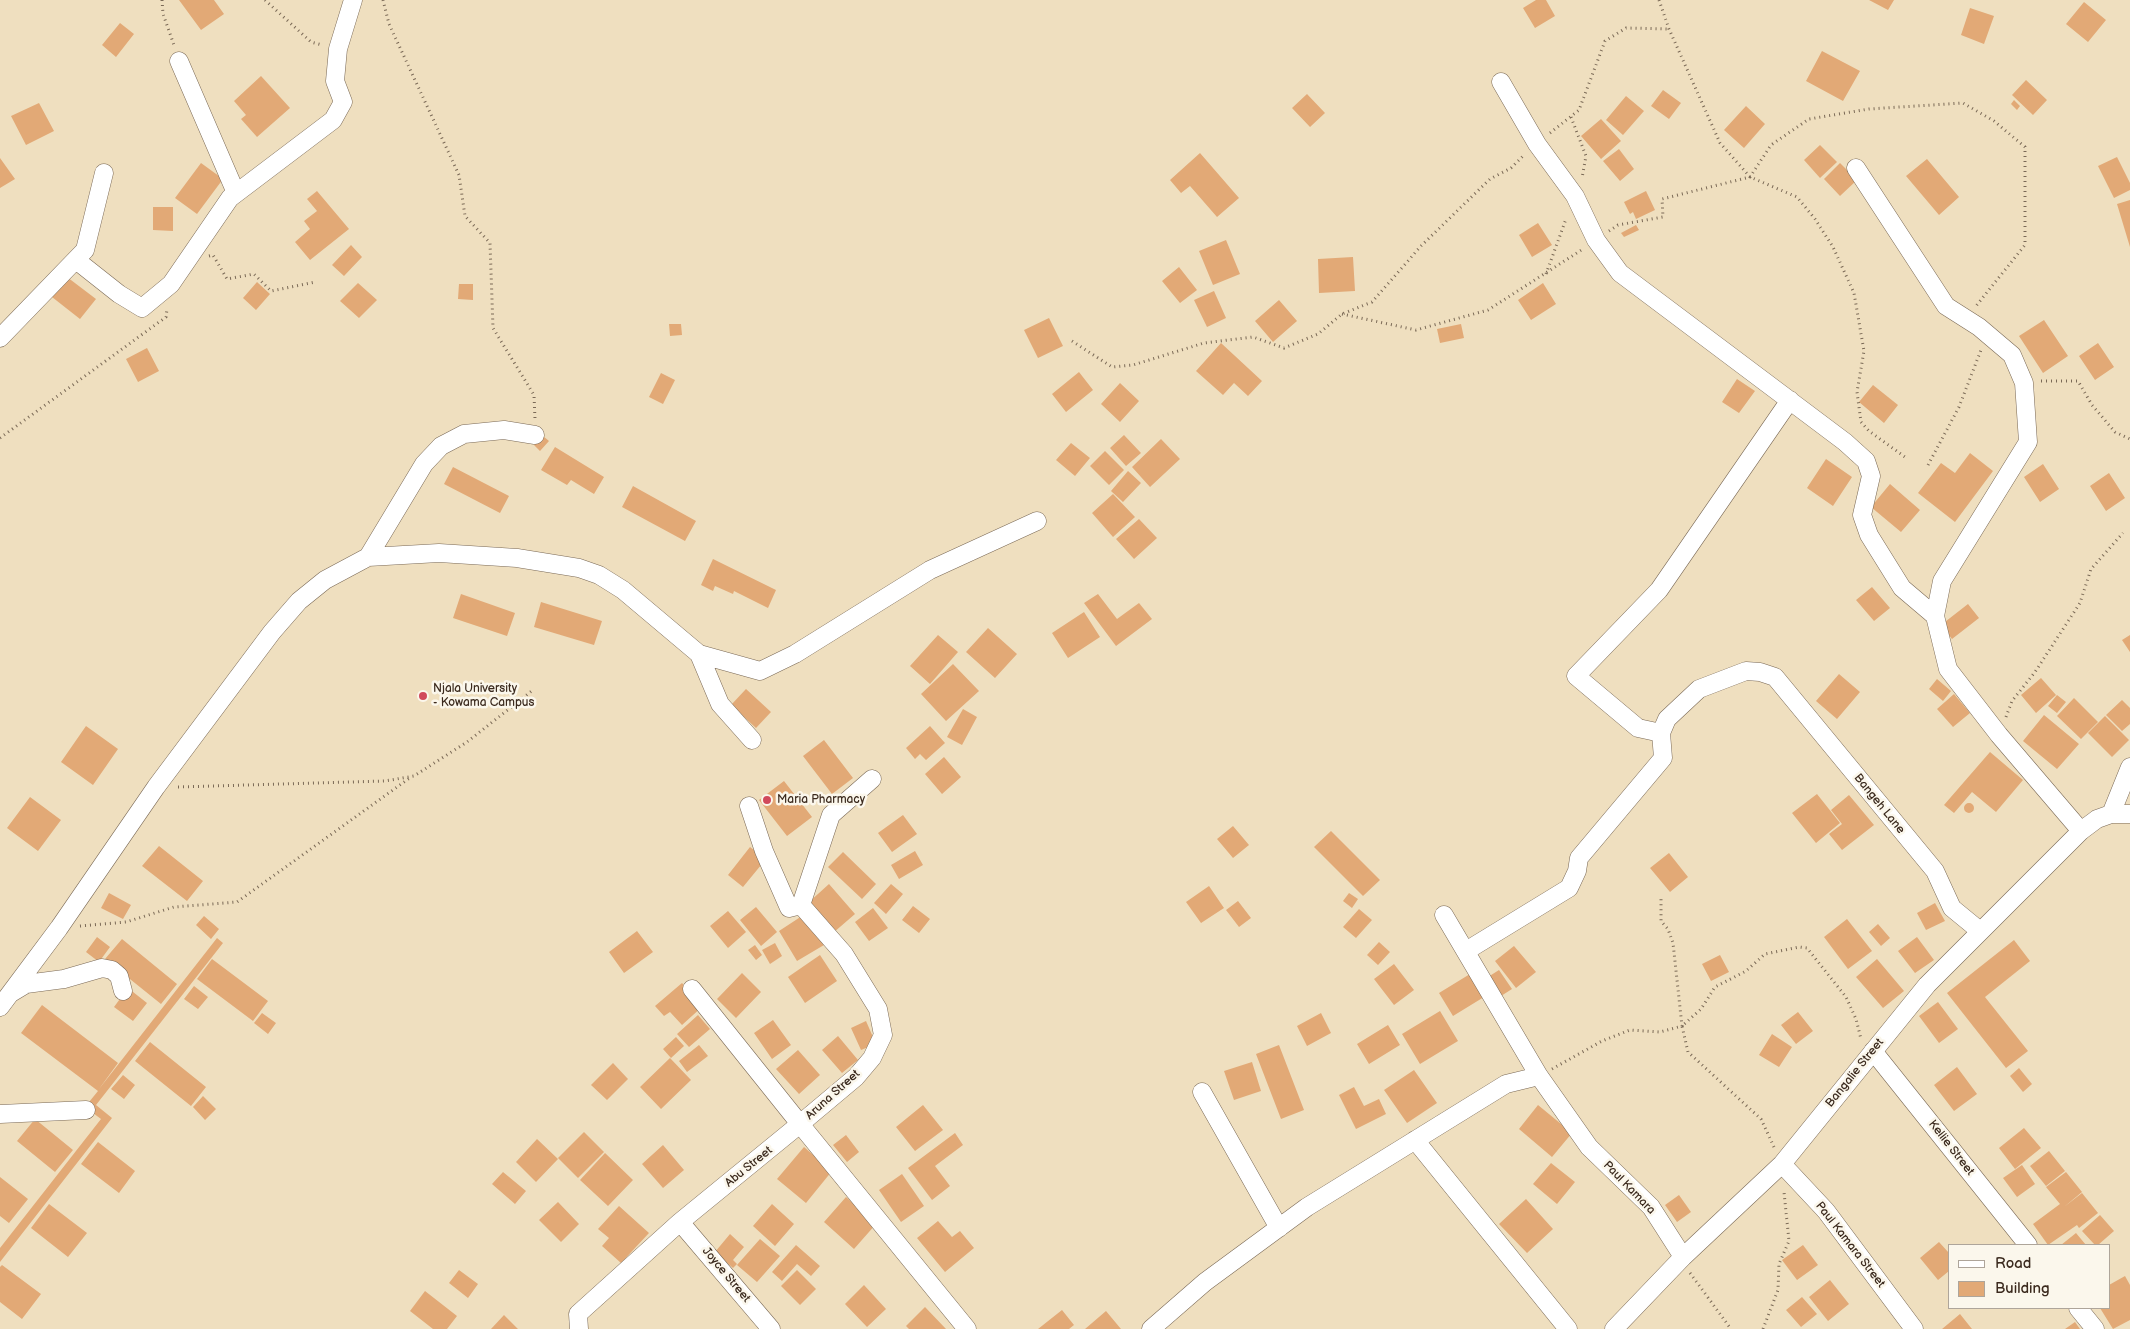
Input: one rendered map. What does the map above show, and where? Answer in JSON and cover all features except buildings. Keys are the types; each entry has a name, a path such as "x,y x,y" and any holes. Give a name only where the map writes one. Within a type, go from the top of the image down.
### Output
{"street":[{"path":"76,260 119,294 142,308 171,284 230,198 333,120 343,102 335,81 338,49 353,0"},
{"path":"179,61 236,193"},
{"path":"1501,82 1537,144 1575,196 1596,240 1620,273 1790,400 1866,461 1872,476 1862,514 1869,535 1902,588 1935,616"},
{"path":"1856,168 1946,306 1979,327 2012,355 2024,383 2028,442 1942,581 1935,616 1948,669 1999,735 2081,831"},
{"path":"0,338 85,250 104,173"},
{"path":"1466,951 1569,888 1578,871 1579,858 1664,758 1661,733 1638,728 1576,676 1659,590 1790,400"},
{"path":"368,557 424,464 442,446 464,434 488,431 504,430 535,435"},
{"path":"5,1000 58,928 156,787 272,632 299,601 325,580 368,557 439,553 517,558 579,568 599,575 623,590 699,654 760,671 796,654 930,570 1037,521"},
{"path":"699,654 720,704 752,740"},
{"name":"Bangeh Lane","path":"1661,733 1667,719 1699,689 1746,671 1760,672 1775,677 1935,871 1952,908 1980,931"},
{"path":"2104,816 2130,767"},
{"path":"795,906 831,815 872,779"},
{"name":"Aruna Street","path":"749,806 764,851 795,906 844,954 878,1009 883,1035 872,1058 856,1077 800,1124 967,1329"},
{"path":"2104,816 2130,814"},
{"name":"Bangalie Street","path":"1614,1329 1683,1257 1782,1164 1927,985 2081,831 2104,816"},
{"name":"Paul Kamara","path":"1444,915 1539,1076 1589,1147 1651,1207 1683,1257"},
{"path":"5,1000 26,984 64,979 102,968 112,970 118,976 123,991"},
{"path":"692,989 800,1124"},
{"name":"Kellie Street","path":"1868,1056 2027,1244"},
{"path":"1151,1329 1204,1282 1307,1207 1506,1084 1539,1076"},
{"path":"1202,1092 1279,1228"},
{"path":"0,1114 86,1110"},
{"name":"Abu Street","path":"579,1329 578,1314 680,1222 800,1124"},
{"path":"1415,1140 1568,1329"},
{"name":"Paul Kamara Street","path":"1782,1164 1826,1211 1914,1329"},
{"name":"Joyce Street","path":"680,1222 771,1329"},
{"path":"2079,1309 2095,1329"}],"path":[{"path":"162,0 163,14 179,61"},
{"path":"265,0 311,42 338,49"},
{"path":"383,0 389,24 459,175 465,216 490,243 493,328 534,396 535,435"},
{"path":"1659,0 1669,29 1720,143 1750,177 1798,197 1816,219 1833,247 1854,292 1864,351 1857,392 1861,422 1869,431 1905,457"},
{"path":"1072,341 1112,366 1133,365 1204,343 1253,337 1284,348 1318,334 1342,314 1372,302 1421,246 1490,179 1512,168 1537,144 1579,110 1605,41 1626,28 1669,29"},
{"path":"1342,314 1416,330 1488,310 1618,225 1663,217 1662,199 1750,177 1771,145 1809,119 1869,109 1963,103 1994,120 2025,147 2026,245 1976,306 1981,354 1959,407 1928,465"},
{"path":"190,256 213,256 227,279 254,274 271,291 315,282"},
{"path":"0,438 166,317 171,284"},
{"path":"2024,383 2032,381 2078,381 2092,405 2115,432 2130,439"},
{"path":"1999,735 2012,701 2035,672 2080,604 2091,569 2123,534"},
{"path":"58,928 126,922 174,907 236,902 414,776 467,742 534,690"},
{"path":"156,787 385,781 414,776"},
{"path":"1661,897 1661,921 1668,929 1673,943 1682,1026 1688,1052 1761,1119 1782,1164 1788,1240 1779,1264 1778,1290 1764,1329"},
{"path":"1539,1076 1602,1041 1630,1030 1660,1032 1682,1026 1701,1009 1715,987 1746,971 1765,954 1799,947 1807,948 1846,997 1856,1019 1868,1056"},
{"path":"1683,1257 1691,1275 1731,1329"}],"place":[{"name":"Njala University - Kowama Campus","path":"423,696"},
{"name":"Maria Pharmacy","path":"767,800"}]}
